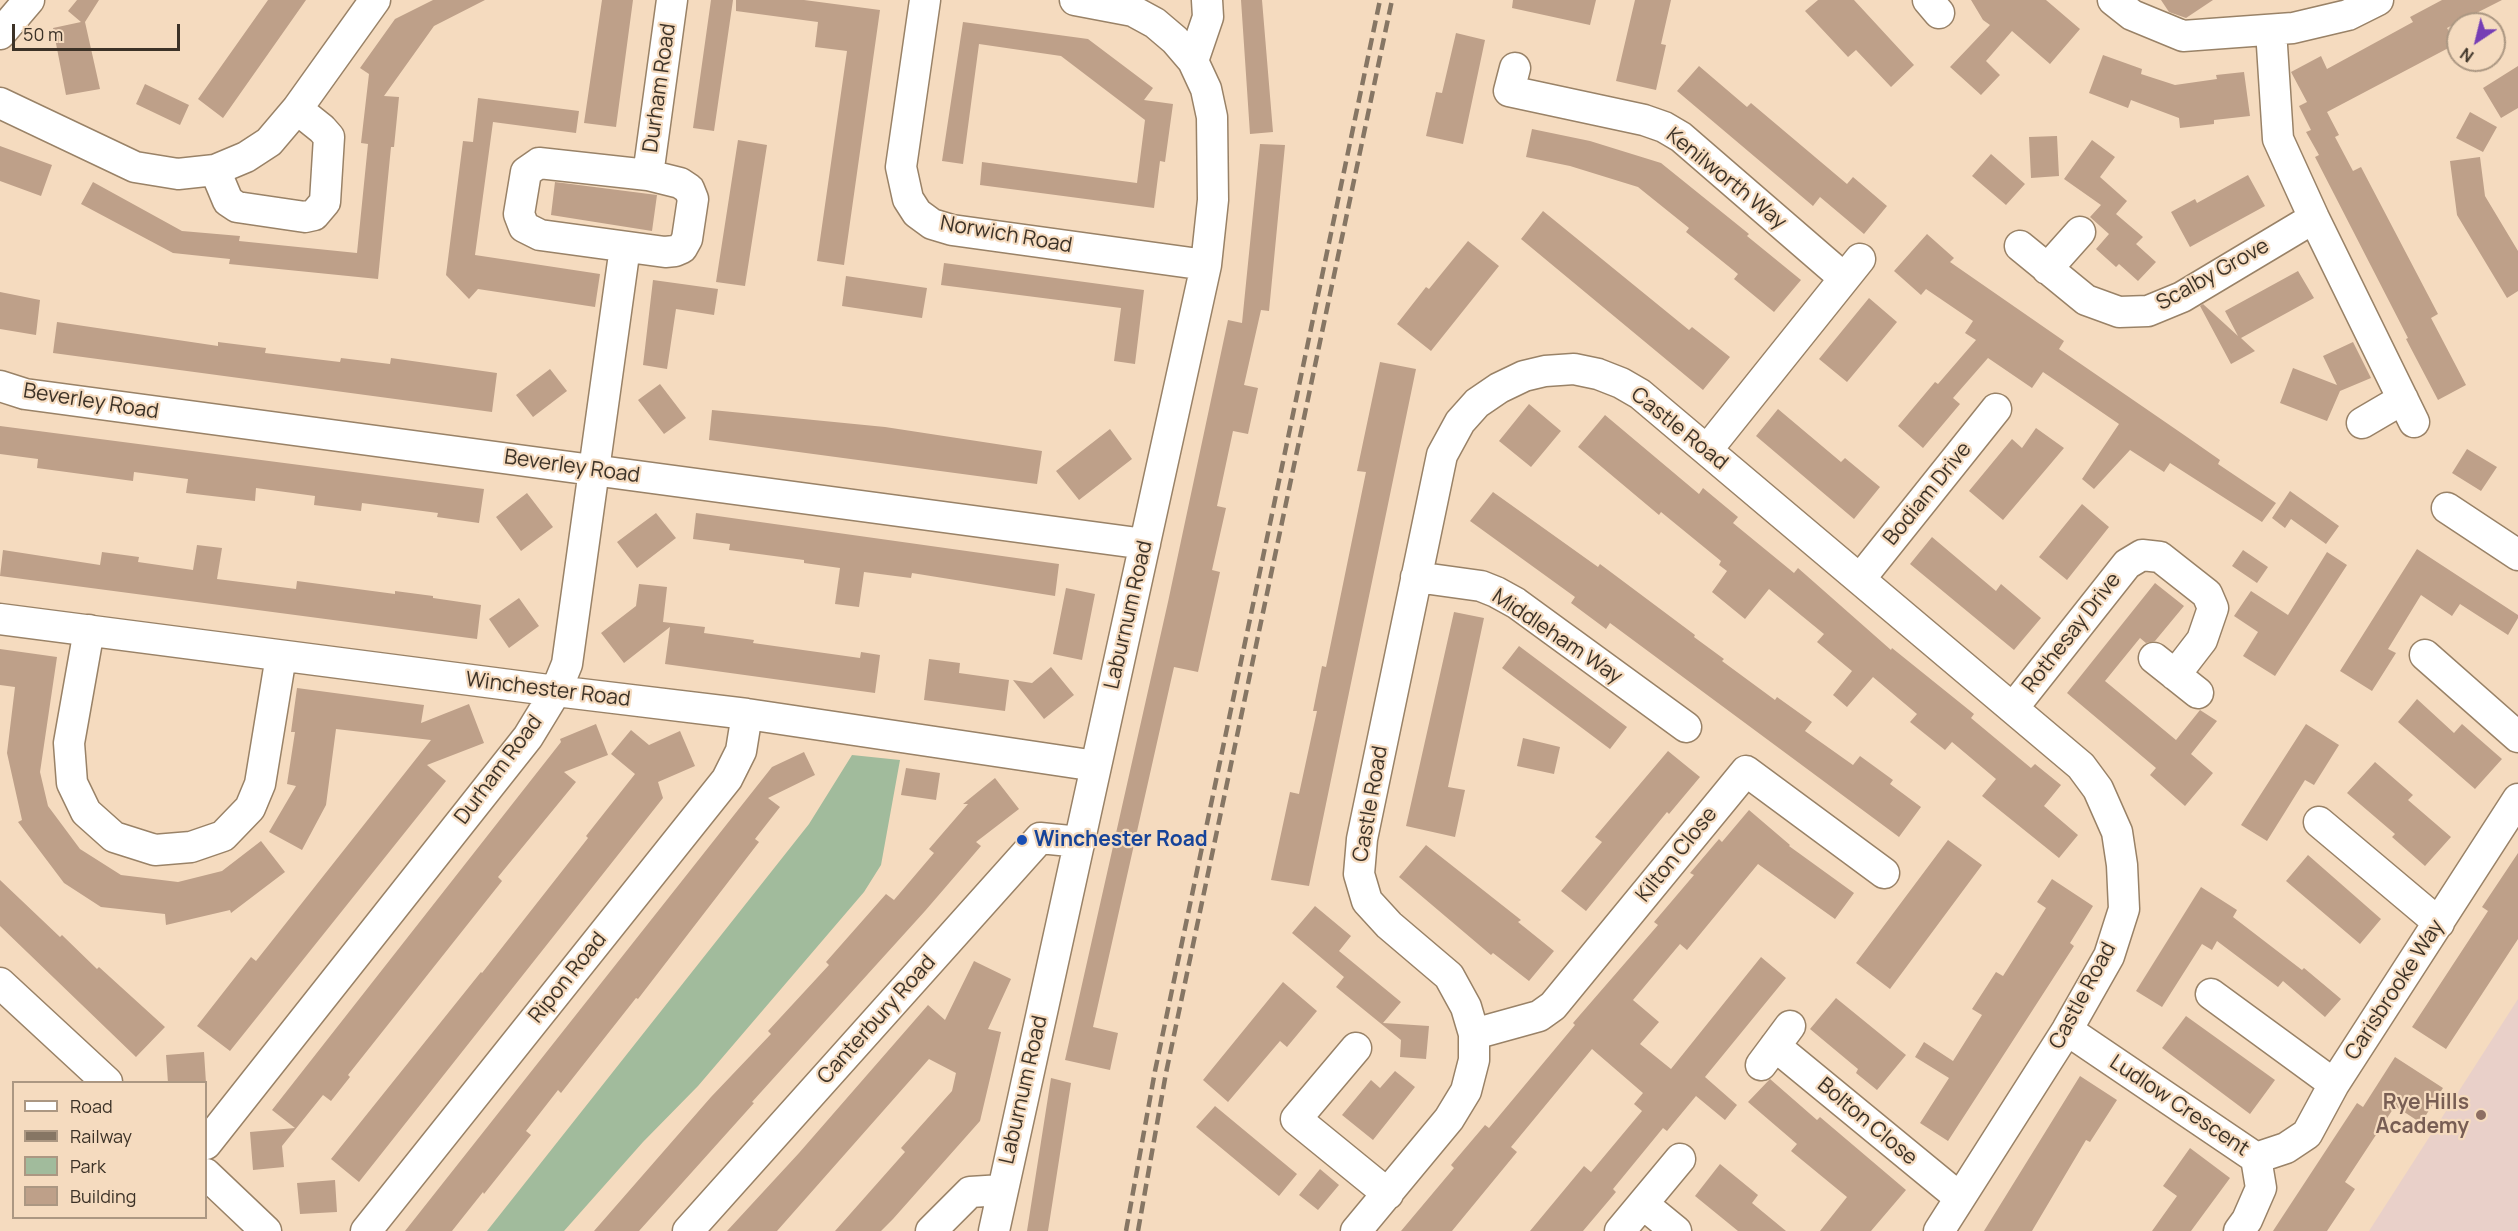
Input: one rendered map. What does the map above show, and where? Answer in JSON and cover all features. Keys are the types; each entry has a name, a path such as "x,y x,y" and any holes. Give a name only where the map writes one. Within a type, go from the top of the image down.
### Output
{"street":[{"path":"0,34 29,0"},
{"path":"0,103 135,167 178,174 215,170 246,157 269,142 297,109 375,0"},
{"name":"Durham Road","path":"648,175 672,0"},
{"name":"Norwich Road","path":"925,0 902,167 908,199 917,213 932,224 952,230 1206,265"},
{"path":"1193,61 1208,17 1207,0"},
{"path":"2113,0 2132,15 2183,36 2294,28 2348,15 2378,0"},
{"name":"Laburnum Road","path":"994,1231 1206,265 1213,201 1212,117 1206,89 1193,61 1175,40 1155,23 1133,11 1096,1"},
{"path":"2271,30 2278,139 2408,411 2362,423"},
{"name":"Kenilworth Way","path":"1515,68 1509,91 1644,120 1664,127 1681,137 1852,269 1707,450"},
{"path":"215,170 228,201 237,207 305,217 314,215 325,202 329,137 297,109"},
{"name":"Durham Road","path":"539,163 648,175 670,179 688,189 693,199 687,239 682,248 675,252 625,247 540,235 524,227 519,214 526,172 539,163"},
{"name":"Scalby Grove","path":"2020,246 2086,300 2119,312 2148,311 2182,297 2314,218"},
{"path":"2047,269 2080,232"},
{"name":"Durham Road","path":"207,1143 528,737 556,691 567,664 625,247"},
{"name":"Castle Road","path":"1356,1231 1449,1119 1466,1090 1474,1060 1474,1034 1466,1007 1449,976 1389,925 1367,901 1359,874 1362,839 1442,455 1460,422 1476,403 1498,388 1524,376 1545,371 1574,369 1598,374 1640,394 2081,766 2098,789 2116,832 2122,864 2124,909 2109,956 2067,1030 1939,1231"},
{"name":"Beverley Road","path":"0,386 25,394 1145,544"},
{"name":"Bodiam Drive","path":"1860,579 1996,409"},
{"path":"2447,508 2518,555"},
{"name":"Rothesay Drive","path":"2013,708 2127,564 2142,555 2160,557 2207,594 2213,608 2202,640 2176,675"},
{"name":"Middleham Way","path":"1416,577 1481,586 1516,603 1686,727"},
{"name":"Winchester Road","path":"0,619 747,714 1096,766"},
{"path":"89,630 69,744 72,783 86,812 114,837 155,850 190,848 223,836 250,808 260,784 281,656"},
{"path":"2425,655 2518,737"},
{"name":"Ripon Road","path":"366,1231 726,779 741,751 747,714"},
{"name":"Kilton Close","path":"1474,1034 1539,1016 1553,1006 1746,771 1884,873"},
{"name":"Carisbrooke Way","path":"2256,1158 2286,1148 2307,1134 2334,1084 2518,799"},
{"path":"2319,822 2439,923"},
{"name":"Canterbury Road","path":"688,1231 1040,838 1080,842"},
{"path":"0,983 105,1081"},
{"path":"2211,994 2334,1084"},
{"name":"Ludlow Crescent","path":"2067,1030 2256,1158 2261,1188 2247,1220 2238,1231"},
{"name":"Bolton Close","path":"1775,1046 1960,1198"},
{"path":"1356,1048 1288,1128 1388,1194"},
{"path":"1620,1231 1680,1159"},
{"path":"207,1175 266,1231"},
{"path":"931,1231 970,1192 1002,1190"},
{"path":"1643,1204 1677,1231"}],"shaded area":[{"name":"Rye Hills Academy","path":"2518,999 2518,1231 2369,1231"}],"green space":[{"path":"852,755 900,760 881,865 864,892 698,1086 643,1142 564,1231 487,1231 809,824"}],"building":[{"path":"77,0 99,0 85,22 100,89 66,95 53,28 81,22 68,11"},
{"path":"268,0 306,0 223,118 198,99"},
{"path":"433,0 485,0 434,26 384,96 399,97 394,147 391,147 378,279 229,264 230,259 173,253 81,204 93,182 182,231 240,236 239,241 357,253 368,144 361,143 369,74 360,68 395,19"},
{"path":"602,0 633,0 616,127 584,123"},
{"path":"711,0 733,0 714,131 693,128"},
{"path":"736,0 804,0 880,10 844,265 817,261 847,51 815,47 818,22 736,11"},
{"path":"1241,0 1262,0 1273,132 1250,134"},
{"path":"1513,0 1596,0 1590,25 1512,8"},
{"path":"1635,0 1671,0 1661,44 1666,45 1656,90 1616,81"},
{"path":"1818,0 1854,0 1914,65 1891,87 1856,50 1848,57 1805,11"},
{"path":"1971,0 2046,0 2080,29 2050,64 2012,31 1986,61 2000,75 1981,95 1950,67 1990,25 1983,20"},
{"path":"2161,0 2213,0 2186,18 2169,12"},
{"path":"2442,0 2502,0 2478,12 2446,12 2446,49 2327,112 2339,135 2335,137 2353,171 2361,167 2438,314 2431,318 2466,385 2438,400 2315,157 2319,155 2306,132 2311,130 2299,106 2307,102 2291,72 2321,56 2327,69 2413,22 2410,17"},
{"path":"963,22 1088,39 1153,88 1144,100 1173,104 1165,162 1160,161 1154,208 980,185 982,162 1137,183 1145,120 1061,56 979,44 963,164 942,161"},
{"path":"1456,33 1485,40 1463,144 1426,136 1436,92 1442,93"},
{"path":"2103,55 2142,69 2141,74 2175,85 2217,79 2216,75 2244,72 2250,116 2214,120 2214,124 2180,128 2179,118 2131,100 2128,108 2089,93"},
{"path":"1699,66 1747,107 1751,103 1847,184 1853,177 1887,206 1864,234 1820,197 1813,206 1677,91"},
{"path":"2518,66 2518,108 2501,118 2483,88"},
{"path":"145,84 189,105 180,125 136,104"},
{"path":"478,98 579,111 576,133 493,122 475,255 600,274 595,307 478,289 469,299 446,275 463,141 473,142"},
{"path":"2470,112 2497,127 2483,152 2456,138"},
{"path":"1532,129 1590,141 1661,163 1749,234 1747,236 1801,280 1774,312 1734,279 1738,274 1686,232 1689,228 1638,187 1570,166 1526,157"},
{"path":"2057,136 2059,176 2031,178 2029,137"},
{"path":"738,140 767,145 745,286 716,282"},
{"path":"2092,140 2115,157 2100,177 2127,201 2116,214 2143,237 2136,244 2156,262 2138,281 2119,264 2116,267 2096,249 2109,234 2090,217 2101,205 2064,179"},
{"path":"1260,144 1285,145 1269,311 1261,310 1244,385 1258,388 1248,434 1233,431 1217,506 1226,508 1212,570 1220,572 1198,672 1174,667 1093,1027 1118,1033 1110,1070 1065,1060 1168,602 1228,320 1242,323"},
{"path":"0,146 52,165 41,196 0,181"},
{"path":"1991,154 2025,184 2006,205 1972,176"},
{"path":"2480,157 2485,196 2518,251 2518,291 2507,298 2457,215 2450,161"},
{"path":"2248,175 2265,206 2190,247 2171,212 2195,199 2197,203"},
{"path":"555,182 657,195 652,231 551,215"},
{"path":"1543,211 1689,330 1692,327 1730,357 1703,390 1521,239"},
{"path":"1927,234 1954,258 1950,262 2064,341 2059,349 2220,460 2218,464 2276,503 2262,522 2170,463 2164,472 2130,450 2094,489 2082,479 2119,424 2043,372 2032,388 1988,358 1953,398 1960,404 1923,448 1898,426 1935,382 1938,384 1976,340 1965,333 1973,321 1926,289 1921,295 1894,271"},
{"path":"1468,241 1499,266 1431,351 1397,324 1426,287 1429,289"},
{"path":"944,263 1144,290 1135,364 1114,361 1121,308 941,285"},
{"path":"2298,271 2314,298 2241,338 2255,351 2231,364 2200,306 2203,304 2238,336 2225,311"},
{"path":"846,276 927,288 922,318 842,306"},
{"path":"653,280 718,289 714,315 676,309 667,369 643,365"},
{"path":"0,292 40,300 36,335 0,329"},
{"path":"1869,298 1897,322 1847,382 1819,359"},
{"path":"57,322 218,346 218,342 266,348 265,353 340,362 341,358 390,364 391,358 497,373 492,412 53,353"},
{"path":"2353,342 2371,378 2340,391 2327,421 2280,403 2293,368 2337,385 2323,356"},
{"path":"1380,362 1416,369 1309,886 1271,880 1290,792 1299,794 1317,711 1313,711 1322,666 1326,667 1366,472 1357,471"},
{"path":"550,369 567,391 533,417 516,395"},
{"path":"660,384 686,418 664,434 638,400"},
{"path":"1529,404 1561,431 1531,467 1499,441"},
{"path":"1778,409 1841,462 1845,458 1880,487 1854,519 1756,436"},
{"path":"712,410 885,427 1042,451 1037,484 709,440"},
{"path":"1605,415 1699,494 1703,488 1738,517 1733,523 1794,573 1798,568 1891,650 1892,648 1974,714 1971,718 2031,768 2035,764 2061,785 2044,806 2078,835 2059,858 1982,796 1996,779 1952,742 1945,750 1910,722 1917,714 1873,677 1847,707 1833,695 1852,671 1817,642 1824,634 1769,589 1745,619 1712,592 1727,571 1719,565 1721,561 1661,512 1659,515 1578,447"},
{"path":"0,426 484,489 479,523 437,517 438,513 362,503 361,511 314,505 315,496 256,488 255,501 186,493 188,479 134,472 133,481 37,468 38,459 0,454"},
{"path":"2036,428 2064,448 2003,520 1969,491 2012,439 2022,448"},
{"path":"1110,429 1132,459 1079,500 1056,471"},
{"path":"2467,449 2497,467 2481,491 2452,473"},
{"path":"2290,491 2339,526 2326,544 2291,519 2285,528 2272,518"},
{"path":"1493,492 1598,567 1600,564 1695,635 1694,637 1724,659 1722,661 1775,700 1777,697 1812,722 1805,731 1853,765 1860,756 1893,780 1890,784 1921,807 1899,837 1610,623 1606,629 1571,603 1575,597 1470,521"},
{"path":"527,493 553,527 521,551 496,517"},
{"path":"2082,504 2109,527 2067,580 2039,557"},
{"path":"656,513 676,538 637,568 617,542"},
{"path":"696,513 1059,564 1055,596 912,573 911,578 864,572 859,607 835,604 840,568 804,563 804,560 729,550 730,544 693,539"},
{"path":"1932,537 1996,591 2001,584 2041,618 2014,650 1910,564"},
{"path":"197,545 222,548 217,579 296,589 297,581 395,594 395,591 481,605 477,639 0,576 3,550 100,565 102,552 139,557 138,562 193,570"},
{"path":"2417,549 2518,615 2518,618 2508,635 2460,604 2452,616 2421,595 2388,649 2396,653 2372,691 2340,671"},
{"path":"2243,550 2268,567 2257,583 2232,566"},
{"path":"2327,552 2347,565 2275,676 2243,656 2258,632 2234,616 2251,591 2288,615"},
{"path":"2155,583 2184,606 2155,641 2146,643 2140,638 2105,681 2176,740 2200,710 2217,721 2191,754 2213,773 2185,806 2150,775 2156,768 2067,693"},
{"path":"639,584 667,587 663,622 705,627 704,633 754,640 753,643 860,658 861,652 880,655 875,693 665,664 670,627 624,663 601,633 636,606"},
{"path":"1066,588 1095,594 1082,660 1053,654"},
{"path":"519,598 539,626 509,648 489,619"},
{"path":"1454,612 1484,618 1448,787 1465,790 1455,837 1406,826"},
{"path":"1519,646 1627,727 1610,749 1502,668"},
{"path":"0,649 57,657 40,772 48,806 80,849 121,875 178,882 222,871 261,841 285,872 231,913 230,910 166,925 165,914 101,907 64,883 18,822 22,820 7,753 15,687 0,685"},
{"path":"929,659 960,663 959,673 1009,680 1005,711 924,700"},
{"path":"1051,667 1074,695 1044,719 1013,680 1032,683"},
{"path":"297,688 424,705 421,723 469,704 484,743 427,765 446,781 230,1051 197,1026 251,957 256,961 431,740 336,729 326,805 302,850 269,832 296,786 287,784 295,732 291,732"},
{"path":"2417,699 2454,733 2462,724 2502,759 2475,789 2398,722"},
{"path":"596,724 608,755 564,772 576,782 498,877 502,881 348,1075 350,1077 331,1101 323,1095 282,1146 284,1167 253,1170 250,1132 295,1128 272,1110 561,742 560,739"},
{"path":"2306,724 2339,745 2314,785 2305,780 2267,841 2241,825"},
{"path":"631,730 649,745 680,731 695,766 658,782 663,798 359,1182 331,1159 482,973 635,774 611,754"},
{"path":"1523,738 1560,747 1554,774 1517,766"},
{"path":"1668,751 1700,777 1669,814 1667,812 1586,911 1561,891 1602,842 1595,837"},
{"path":"804,752 815,775 768,798 780,807 755,839 759,842 638,999 636,998 561,1093 558,1090 526,1131 531,1135 484,1194 483,1192 452,1231 405,1231 772,767"},
{"path":"2375,762 2413,795 2408,800 2451,837 2425,866 2392,837 2395,834 2347,793"},
{"path":"906,768 940,773 936,800 901,795"},
{"path":"995,778 1019,809 976,842 981,846 925,911 639,1231 594,1231 711,1097 771,1034 768,1031 829,965 826,962 886,894 894,900 934,853 929,849 968,804 963,804"},
{"path":"1749,810 1789,846 1854,893 1835,919 1758,864 1687,950 1680,944 1633,1000 1659,1022 1640,1044 1671,1069 1761,957 1786,978 1705,1077 1737,1105 1725,1120 1696,1096 1667,1131 1663,1128 1613,1189 1616,1192 1583,1231 1530,1231 1584,1166 1591,1172 1642,1111 1634,1104 1643,1093 1592,1049 1511,1147 1517,1152 1452,1231 1401,1231 1454,1168 1451,1165 1485,1125 1489,1128 1575,1025 1573,1023 1658,925 1654,922 1694,875 1690,873 1719,839 1722,842"},
{"path":"1948,840 1982,865 1890,989 1856,963"},
{"path":"1426,845 1521,920 1518,922 1554,951 1529,981 1493,953 1491,955 1399,877"},
{"path":"2518,853 2518,939 2446,1049 2412,1027 2488,911 2482,907"},
{"path":"2308,855 2381,919 2360,944 2286,881"},
{"path":"2052,879 2093,906 2070,943 2074,946 1948,1141 1920,1123 1949,1078 1915,1057 1924,1042 1953,1061 1982,1015 1972,1009 1996,972 2003,976 2046,908 2037,902"},
{"path":"0,880 60,937 62,935 97,969 99,967 165,1027 136,1057 0,926"},
{"path":"2201,887 2237,910 2233,917 2302,970 2304,968 2341,999 2325,1017 2283,981 2278,987 2217,941 2212,950 2202,944 2162,1007 2136,991"},
{"path":"1315,906 1351,936 1339,951 1401,1002 1383,1023 1429,1026 1426,1059 1400,1057 1401,1040 1336,987 1344,977 1292,933"},
{"path":"974,961 1011,979 988,1029 1001,1032 980,1121 893,1219 881,1231 835,1231 905,1152 901,1148 952,1091 956,1073 929,1059 777,1231 727,1231 799,1153 928,1005 945,1020"},
{"path":"1283,982 1317,1011 1287,1047 1280,1041 1228,1102 1203,1080"},
{"path":"1836,998 1906,1055 1877,1090 1856,1073 1858,1069 1810,1029"},
{"path":"2186,1016 2275,1080 2250,1114 2162,1048"},
{"path":"204,1052 206,1081 168,1081 166,1055"},
{"path":"2395,1057 2443,1088 2421,1123 2395,1106 2345,1182 2355,1189 2327,1231 2273,1231 2357,1103 2363,1107"},
{"path":"1395,1071 1415,1087 1373,1140 1342,1115 1371,1080 1380,1088"},
{"path":"2080,1076 2117,1100 2090,1142 2086,1140 2032,1231 1984,1231"},
{"path":"1051,1078 1071,1083 1048,1231 1027,1231"},
{"path":"1770,1079 1817,1120 1820,1117 1906,1190 1871,1231 1820,1231 1847,1197 1791,1151 1797,1144 1748,1102"},
{"path":"1215,1106 1297,1174 1279,1196 1196,1127"},
{"path":"2190,1148 2230,1178 2191,1231 2152,1231 2177,1196 2163,1186"},
{"path":"1720,1164 1758,1195 1752,1203 1786,1231 1738,1231 1695,1196"},
{"path":"1320,1169 1339,1185 1318,1210 1299,1195"},
{"path":"335,1180 337,1212 300,1214 297,1183"}],"railway":[{"path":"1126,1231 1155,1071 1380,0"},
{"path":"1138,1231 1166,1073 1392,0"}],"place":[{"name":"Winchester Road","path":"1022,840"},
{"name":"Rye Hills Academy","path":"2481,1115"}]}
